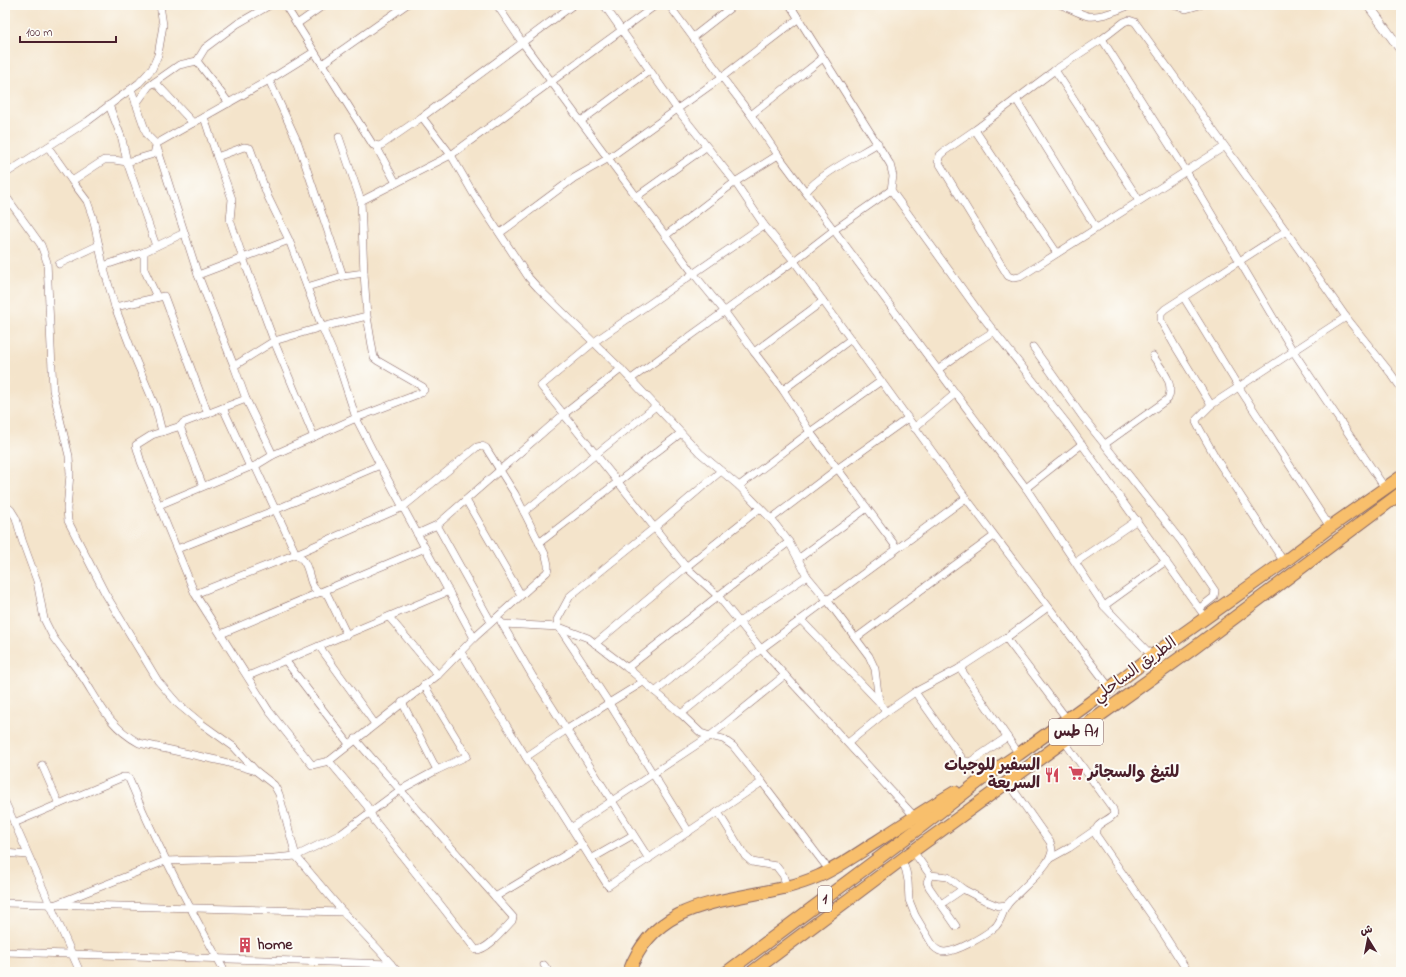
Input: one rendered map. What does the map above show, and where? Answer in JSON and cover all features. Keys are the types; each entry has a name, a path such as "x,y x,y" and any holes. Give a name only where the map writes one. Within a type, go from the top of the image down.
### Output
{"highway":[{"name":"الطريق الساحلي","path":"919,821 955,791 986,776 1110,688 1152,656 1203,613 1284,562 1330,526 1401,477"},
{"name":"الطريق الساحلي","path":"752,972 913,851 1194,648 1401,493"},
{"path":"629,972 634,958 646,940 662,925 677,915 712,902 754,895 787,887 818,876 919,821"},
{"name":"1","path":"727,972 919,821"}],"street":[{"path":"5,174 48,147 140,83 155,64 163,25 160,5"},
{"path":"136,104 149,86 179,65 197,61 205,48 237,24 270,5"},
{"path":"285,5 373,145 376,146 396,184"},
{"path":"297,24 324,5"},
{"path":"322,64 406,5"},
{"path":"497,5 522,42 636,197 693,273 725,312 783,390 810,432 897,548"},
{"path":"376,146 380,146 422,117 572,5"},
{"path":"604,5 677,109 735,182 764,225 794,261 994,536 1110,688"},
{"path":"361,202 451,155 656,5"},
{"path":"669,5 751,115 778,155 939,369 1026,488 1104,606 1152,656"},
{"path":"693,37 734,5"},
{"path":"790,5 878,143 893,170 891,190 994,331 1068,424 1203,613 1214,597 1215,591 1182,541 1082,416 1033,347"},
{"path":"1061,5 1092,16 1103,15 1132,5"},
{"path":"1173,5 1186,8 1200,5"},
{"path":"1368,5 1400,46"},
{"path":"500,233 574,178 608,158 722,77 799,18"},
{"path":"1224,147 1020,277 1013,278 1008,276 938,161 940,155 946,150 1055,70 1102,39 1124,22 1130,20 1135,22 1286,231 1346,317 1401,388"},
{"path":"1102,39 1186,171 1293,351 1385,488"},
{"path":"72,181 104,160 127,162 154,154 156,144 269,80 314,52"},
{"path":"751,115 824,58"},
{"path":"197,61 229,103"},
{"path":"1055,70 1140,200"},
{"path":"581,121 649,71"},
{"path":"269,80 298,143 343,276"},
{"path":"155,82 193,123"},
{"path":"131,89 148,135 156,144 198,276 246,399 273,456"},
{"path":"1016,99 1096,228"},
{"path":"109,105 122,139 127,162 156,246"},
{"path":"204,117 232,199 230,220 243,258 274,341 314,437"},
{"path":"422,117 451,155 529,278 631,379 700,453 739,486 771,520 789,542 807,576 869,656 875,670 879,702"},
{"path":"975,130 1057,253"},
{"path":"159,505 252,467 356,418 421,393 424,390 423,387 374,358 364,273 361,202 339,137"},
{"path":"806,192 812,184 878,143"},
{"path":"48,147 87,202 93,218 104,269 115,307 156,408 162,432"},
{"path":"217,157 244,147 250,148 268,197 288,240 340,369 356,418 474,638"},
{"path":"636,197 706,147"},
{"path":"665,236 735,182 778,155"},
{"path":"631,379 891,190"},
{"path":"5,195 41,245 47,262 53,390 69,456 70,474 67,509 68,521 105,593 158,681 178,704 202,724 234,747 256,770 274,785 279,794 296,856 343,912 398,972"},
{"path":"764,225 594,342 541,386 686,568 718,596 761,649 919,821"},
{"path":"1211,405 1161,321 1161,313 1286,231"},
{"path":"104,269 106,265 144,252 184,233"},
{"path":"198,276 288,240"},
{"path":"59,264 99,245"},
{"path":"144,252 144,269 157,297"},
{"path":"307,287 343,276 364,273"},
{"path":"115,307 164,296 208,414"},
{"path":"1184,298 1238,386 1330,526"},
{"path":"754,352 823,301"},
{"path":"234,366 274,341 368,316"},
{"path":"1284,562 1217,460 1196,422 1197,419 1211,405 1238,386 1346,317"},
{"path":"939,369 994,331"},
{"path":"783,390 850,339"},
{"path":"1105,444 1168,399 1171,392 1168,380 1153,356"},
{"path":"417,534 437,525 499,469 564,414 621,369"},
{"path":"739,486 810,432 881,381"},
{"path":"914,428 956,393"},
{"path":"195,594 296,554 403,507 477,447 482,446 486,448 515,494 546,556 548,569 547,572 474,638 438,675 329,761 312,765 269,711 195,594 141,462 136,445 152,435 181,426 183,423 246,399"},
{"path":"524,512 656,406"},
{"path":"224,408 296,554 303,560 314,588 319,593 327,594 347,635"},
{"path":"771,520 837,469 908,418"},
{"path":"181,426 181,430 203,486"},
{"path":"539,543 681,433"},
{"path":"1026,488 1082,444"},
{"path":"177,549 275,510 380,465"},
{"path":"689,832 609,703 559,627 557,620 570,596 721,471"},
{"path":"682,714 761,649 966,498"},
{"path":"466,500 521,595"},
{"path":"5,506 12,510 16,518 22,540 37,581 44,619 49,630 108,718 129,737 139,743 256,770"},
{"path":"595,644 760,508"},
{"path":"798,559 867,508"},
{"path":"1076,562 1138,520"},
{"path":"437,525 491,622"},
{"path":"856,638 994,536"},
{"path":"627,668 789,542"},
{"path":"221,634 425,548"},
{"path":"1104,606 1166,561"},
{"path":"655,692 739,622 807,576"},
{"path":"248,676 448,592"},
{"path":"848,743 886,712 915,692 960,668 1006,638 1048,607"},
{"path":"498,616 533,678 649,859"},
{"path":"389,617 438,675"},
{"path":"801,620 879,702 886,712"},
{"path":"503,624 559,627 588,638 682,714 701,733 723,739 733,746 829,870"},
{"path":"1006,638 1067,719"},
{"path":"319,646 375,724"},
{"path":"461,652 608,886 762,782"},
{"path":"285,660 352,742 400,790 513,917 512,921 487,946 480,950 476,950 374,820 367,806 329,761"},
{"path":"960,668 1019,754"},
{"path":"571,828 710,736 785,674"},
{"path":"526,757 643,682"},
{"path":"52,905 165,861 296,856 342,834 400,790 467,756 424,685"},
{"path":"915,692 964,762 970,762 1008,737"},
{"path":"402,702 437,770"},
{"path":"1049,859 1069,848 1095,830 1096,827 1112,817 1114,814 1113,809 1064,741"},
{"path":"42,765 59,804"},
{"path":"14,823 123,777 129,779 165,861 225,972"},
{"path":"902,860 908,881 908,895 911,906 937,950 943,952 952,950 973,941 993,929 999,922 1007,905 1046,864 1052,851 1050,842 1008,782"},
{"path":"5,802 27,855 52,905 80,972"},
{"path":"718,812 745,856 752,862 776,866 783,875 787,887"},
{"path":"1095,830 1096,835 1156,922 1188,972"},
{"path":"591,859 633,835"},
{"path":"495,897 582,844"},
{"path":"913,851 930,875 948,877 963,889 986,901 998,906 1007,905"},
{"path":"5,854 27,855"},
{"path":"930,875 927,882 929,887 956,926"},
{"path":"941,904 963,889"},
{"path":"5,903 343,912"},
{"path":"5,952 391,964"},
{"path":"544,965 549,972"}],"place":[{"name":"للتيغ والسجائر","path":"1076,773"},
{"name":"السفير للوجبات السريعة","path":"1052,775"},
{"name":"home","path":"245,945"}]}
